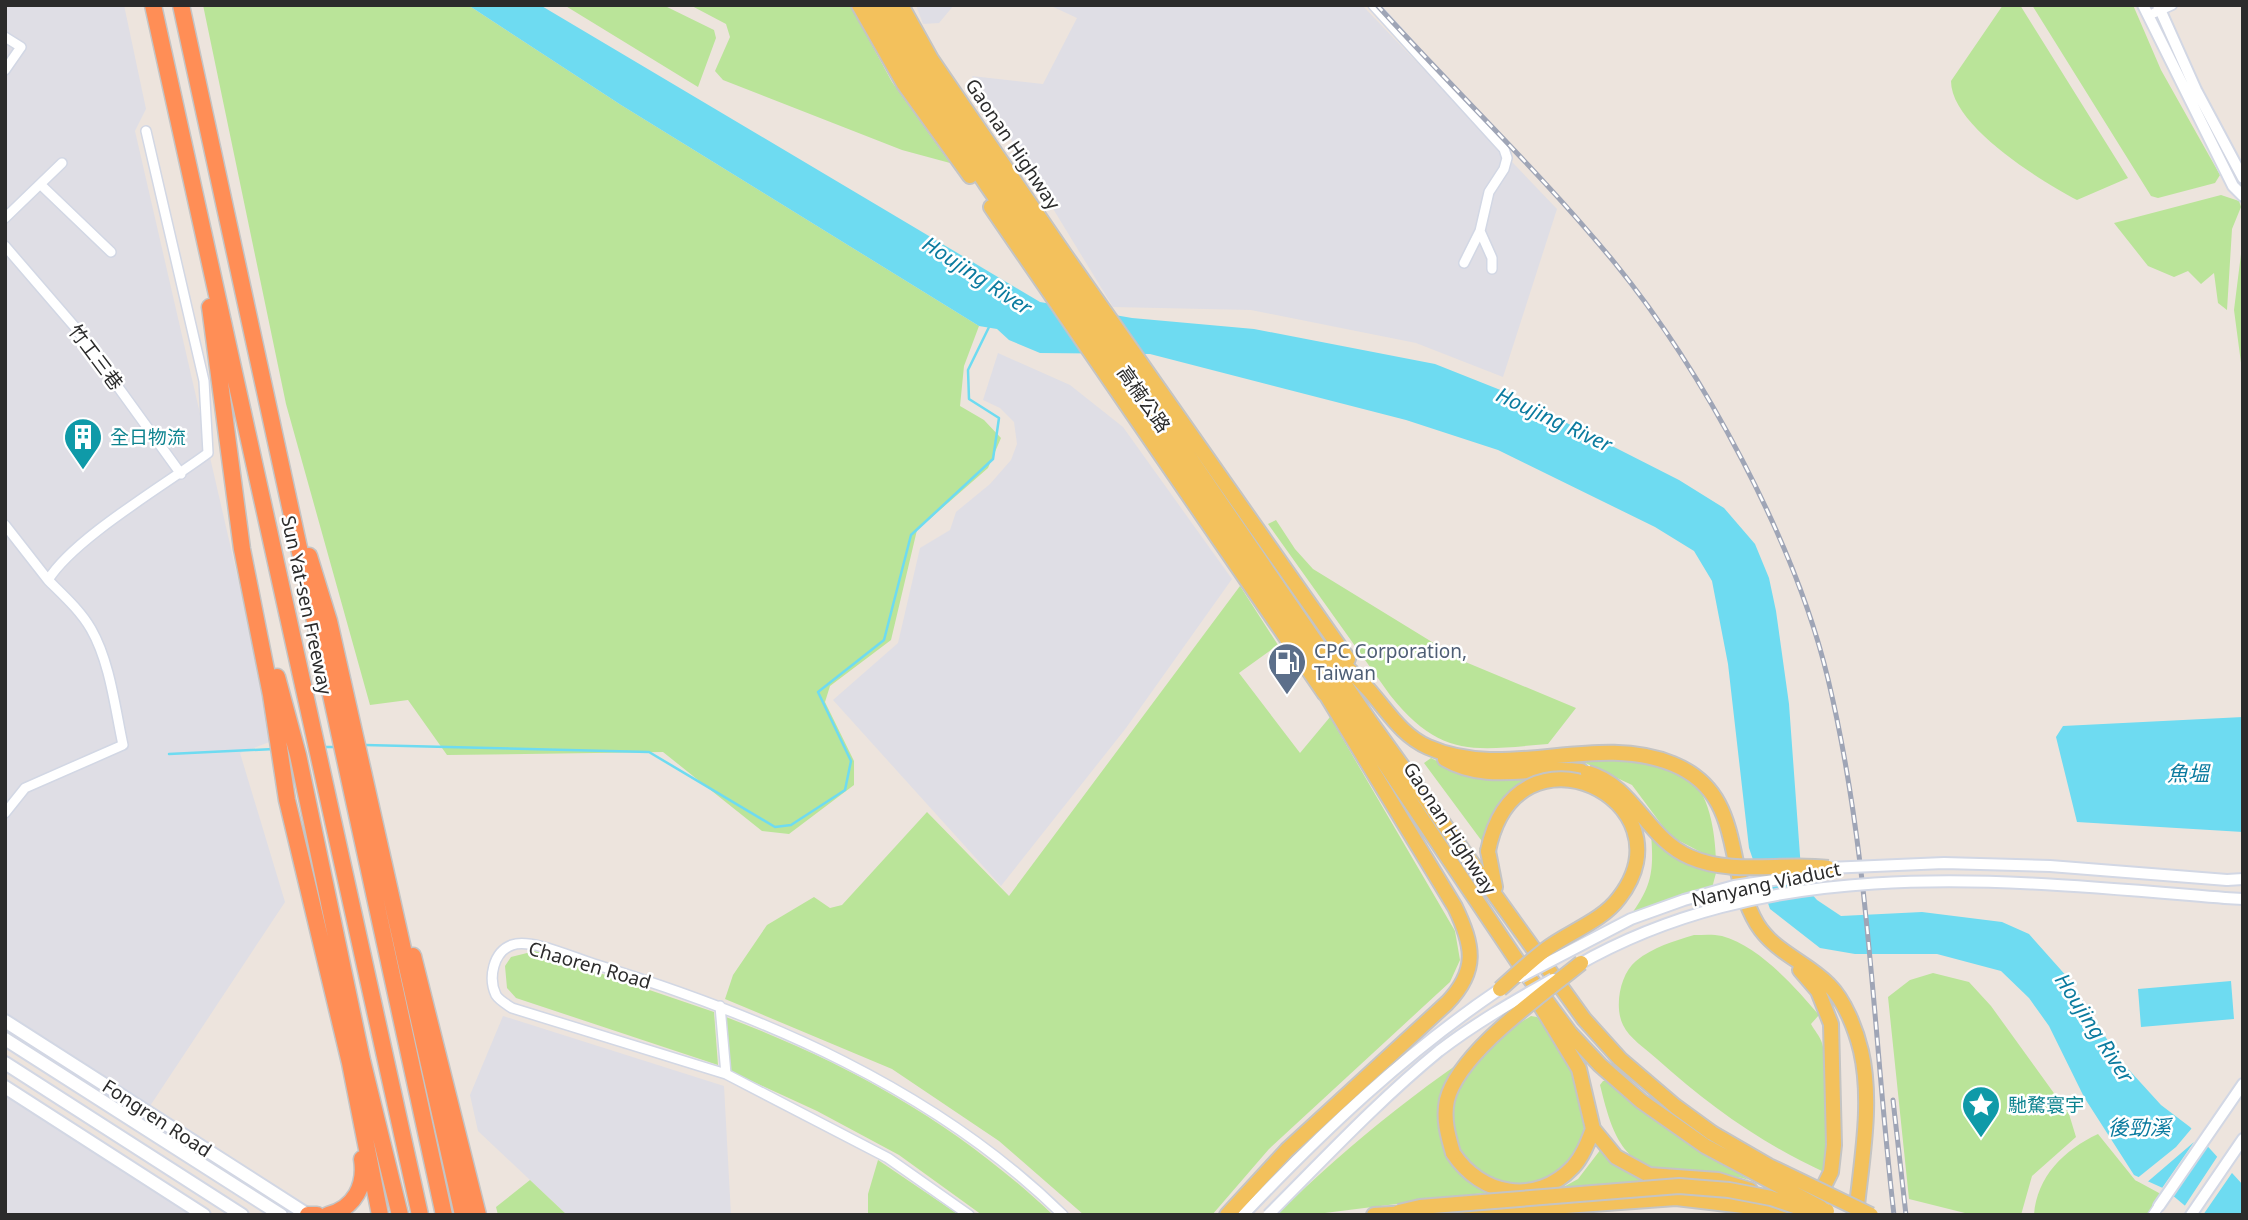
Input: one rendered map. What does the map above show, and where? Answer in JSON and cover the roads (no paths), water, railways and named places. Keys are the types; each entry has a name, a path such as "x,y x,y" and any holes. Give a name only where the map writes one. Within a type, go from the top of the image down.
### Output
{"highway":[{"name":"Sun Yat-sen Freeway","path":"153,5 420,1215"},
{"path":"181,5 276,447 329,621 350,746 444,1215"},
{"path":"193,183 242,549 400,1215"},
{"path":"350,746 377,827 420,979 478,1215"},
{"path":"288,750 294,836 350,1063 380,1215"},
{"path":"377,827 411,992 463,1215"},
{"path":"328,1215 352,1202 363,1179 350,1063"},
{"path":"308,1215 317,1215"}],"main road":[{"path":"859,5 904,84 1059,300"},
{"path":"875,5 914,75 1059,300"},
{"name":"Gaonan Highway","path":"889,5 923,67 1082,299"},
{"name":"Gaonan Highway","path":"901,5 932,59 1099,302"},
{"name":"高楠公路","path":"1082,299 1135,375"},
{"name":"高楠公路","path":"1059,300 1111,375"},
{"name":"高楠公路","path":"1099,302 1320,617"},
{"name":"Gaonan Highway","path":"1111,375 1297,632"},
{"name":"Gaonan Highway","path":"1135,375 1297,632 1330,691 1570,1033 1600,1065 1641,1101 1705,1146 1830,1213"},
{"path":"1320,617 1355,699"},
{"path":"1320,617 1368,689 1395,723 1455,765 1479,772 1581,771 1614,784 1653,829 1690,858 1729,867 1829,867"},
{"path":"1297,632 1337,658 1368,689"},
{"path":"1227,1215 1287,1150 1447,1003 1462,987 1470,965 1468,938 1455,907 1330,691 1310,663 1297,632"},
{"path":"1297,632 1355,699"},
{"name":"Gaonan Highway","path":"1355,699 1584,1019 1620,1059 1675,1106 1712,1133 1769,1166 1871,1215"},
{"path":"1427,747 1494,762 1635,755 1667,762 1686,770 1706,786 1719,802 1731,831 1732,856 1743,894 1758,926 1815,986 1831,1019 1831,1172 1822,1190 1808,1199 1780,1212 1676,1198 1439,1215"},
{"path":"1499,898 1488,851 1496,822 1514,799 1539,784 1563,779 1587,782 1607,793 1622,808 1635,839 1636,862 1619,898 1609,909 1545,949 1500,989"},
{"path":"1787,956 1829,985 1847,1014 1861,1052 1864,1112 1856,1215"},
{"path":"1581,963 1508,1024 1462,1070 1447,1099 1445,1115 1453,1153 1466,1171 1489,1186 1504,1191 1531,1192 1545,1187 1573,1167 1594,1129"},
{"path":"1520,965 1545,1017 1578,1069 1594,1129 1616,1157 1636,1170 1661,1177 1727,1182 1765,1198 1780,1212"},
{"name":"Fongren Road","path":"5,1021 308,1215"},
{"name":"Fongren Road","path":"5,1039 281,1215"},
{"name":"Fongren Road","path":"5,1063 242,1215"},
{"path":"5,1087 204,1215"},
{"path":"1374,1215 1420,1207 1679,1186 1729,1190 1771,1198 1806,1210 1830,1213"},
{"path":"1399,1212 1418,1215"}],"street":[{"path":"1373,5 1504,149 1507,158 1504,169 1489,192 1480,231 1464,263"},
{"path":"2172,5 2146,10 2196,116 2233,186 2243,196"},
{"path":"2159,8 2196,90 2243,178"},
{"path":"5,37 21,47 5,70"},
{"path":"48,580 59,562 208,453 204,381 146,131"},
{"path":"5,218 62,163"},
{"path":"41,185 111,252"},
{"path":"1480,231 1492,258 1492,270"},
{"name":"竹工三巷","path":"5,246 74,326 181,474"},
{"path":"5,525 48,580 73,604 92,631 109,681 123,745 25,788 5,813"},
{"name":"Nanyang Viaduct","path":"1243,1215 1386,1076 1433,1037 1500,989 1555,957 1632,919 1734,886 1806,874 1829,867 1944,863 2036,866 2243,880"},
{"name":"Nanyang Viaduct","path":"1268,1215 1376,1107 1440,1051 1502,1008 1581,963 1693,915 1727,904 1818,887 1868,882 2034,883 2243,899"},
{"name":"Chaoren Road","path":"969,1215 888,1158 726,1074 512,1009 497,997 492,982 493,967 500,954 512,945 529,944 719,1006 780,1030 914,1100 1030,1183 1063,1215"},
{"path":"719,1006 726,1074"},
{"path":"2156,1210 2243,1084"},
{"path":"2191,1215 2243,1139"}],"water":[{"name":"後勁溪","path":"468,5 540,5 1040,302 1132,318 1254,329 1435,364 1508,393 1679,480 1724,508 1755,544 1769,578 1776,611 1789,704 1802,883 1817,900 1841,916 1922,912 2002,922 2029,934 2069,979 2120,1060 2161,1105 2190,1127 2243,1185 2243,1215 2196,1215 2165,1189 2134,1175 2084,1097 2049,1026 2029,998 2001,971 1937,954 1855,954 1820,948 1770,909 1749,848 1728,664 1712,581 1694,551 1655,527 1498,450 1406,420 1150,354 1040,353 1009,340 997,329 979,326 621,105"},
{"name":"魚塭","path":"2243,717 2243,832 2077,822 2056,737 2063,726"},
{"path":"2231,981 2234,1019 2141,1027 2138,989"}],"waterway":[{"path":"365,745 649,752 775,827 791,825 845,790 851,761 818,692 884,640 911,535 993,459 999,418 969,399 968,370 990,325"},
{"path":"323,747 337,747"},
{"path":"169,754 274,749"}],"railway":[{"path":"1377,5 1557,196 1614,262 1647,306 1712,405 1769,515 1793,571 1828,679 1853,811 1869,946 1894,1215"},
{"path":"1893,1100 1906,1215"}],"place":[{"name":"全日物流","path":"83,471"},
{"name":"CPC Corporation, Taiwan","path":"1287,696"},
{"name":"馳騖寰宇","path":"1981,1139"}],"water label":[{"name":"Houjing River","path":"977,276"},
{"name":"Houjing River","path":"1554,420"},
{"name":"Houjing River","path":"2094,1028"}]}
